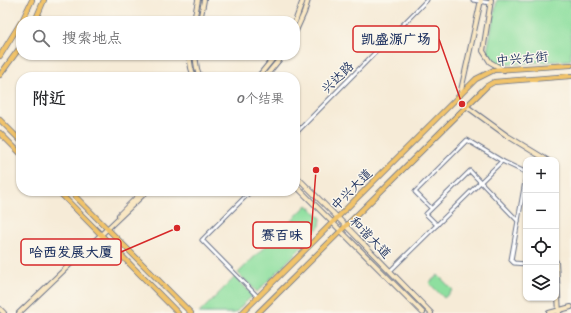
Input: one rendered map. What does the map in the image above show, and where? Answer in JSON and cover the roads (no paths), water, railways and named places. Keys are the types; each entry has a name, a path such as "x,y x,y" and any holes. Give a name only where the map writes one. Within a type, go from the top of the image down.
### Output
{"main road":[{"path":"24,16 32,0"},
{"path":"37,16 44,0"},
{"path":"195,16 198,0"},
{"path":"201,16 204,0"},
{"path":"297,16 303,0"},
{"path":"300,22 308,0"},
{"path":"460,95 481,1"},
{"path":"491,1 483,51 490,62 504,70"},
{"path":"0,56 16,30"},
{"path":"0,75 16,53"},
{"path":"189,60 192,72"},
{"path":"196,60 198,72"},
{"path":"262,72 272,60"},
{"path":"269,72 279,60"},
{"name":"中兴右街","path":"476,79 488,72 571,65"},
{"name":"中兴右街","path":"486,86 494,82 571,76"},
{"name":"中兴大道","path":"242,313 476,79"},
{"name":"中兴大道","path":"258,313 486,86"},
{"path":"466,106 506,135 542,157"},
{"path":"0,120 16,136"},
{"path":"0,133 16,149"},
{"name":"和谐大道","path":"300,181 431,313"},
{"name":"和谐大道","path":"300,190 423,313"},
{"path":"63,196 178,313"},
{"path":"75,196 190,313"},
{"path":"107,229 138,196"},
{"path":"16,313 143,196"},
{"path":"19,313 101,234"},
{"path":"556,265 559,312"},
{"path":"549,313 559,312 571,307"},
{"path":"0,309 4,313"}],"street":[{"name":"兴达路","path":"300,129 427,0"},
{"path":"473,0 491,1"},
{"path":"431,208 415,192 467,140 502,161 523,171"},
{"path":"390,271 502,161"},
{"path":"437,226 426,214 470,171 518,221"},
{"path":"523,192 511,260 514,263 523,264"},
{"path":"246,196 202,240 258,297"}],"place":[{"name":"凯盛源广场","path":"462,104"},
{"name":"赛百味","path":"316,170"},
{"name":"哈西发展大厦","path":"177,228"}]}
